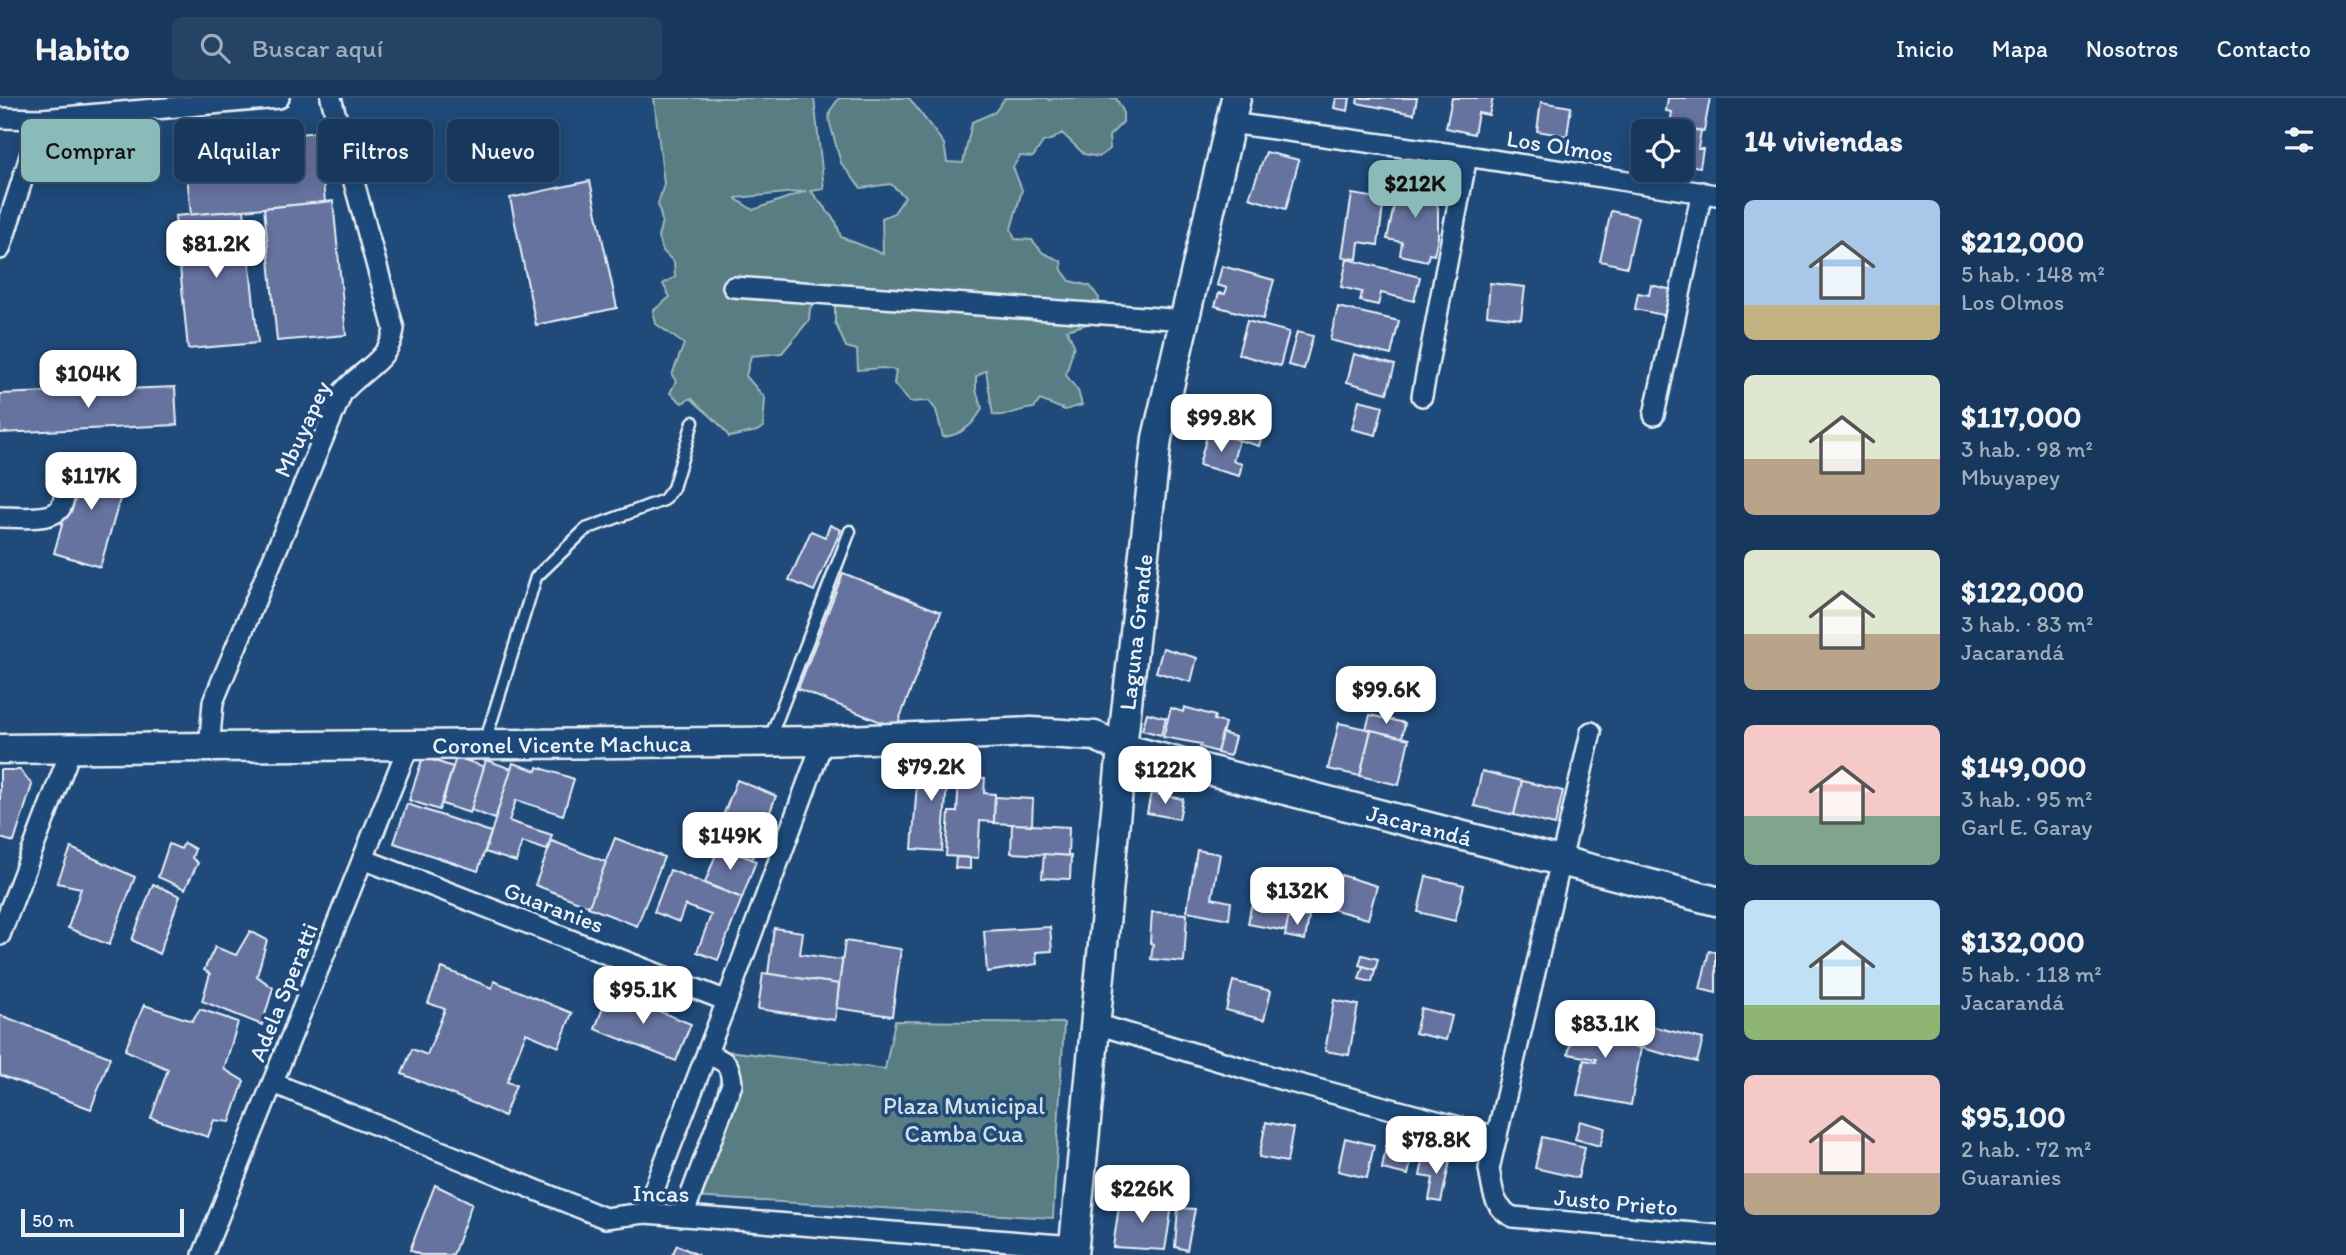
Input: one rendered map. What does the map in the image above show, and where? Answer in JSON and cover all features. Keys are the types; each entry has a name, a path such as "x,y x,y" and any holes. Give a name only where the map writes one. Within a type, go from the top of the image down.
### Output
{"street":[{"path":"0,118 42,119 279,98"},
{"name":"Mbuyapey","path":"209,749 213,702 342,393 352,381 386,354 392,342 394,329 331,98"},
{"name":"Los Olmos","path":"1233,110 1467,156 1709,194"},
{"name":"Laguna Grande","path":"1074,1250 1122,748 1157,438 1233,110"},
{"path":"1422,396 1467,156"},
{"path":"0,249 22,182"},
{"path":"1654,415 1709,194"},
{"path":"733,287 1185,320"},
{"path":"0,517 43,517 55,513 61,507 70,468"},
{"name":"Coronel Vicente Machuca","path":"0,749 823,741 1031,732 1095,736 1122,748"},
{"path":"1096,1024 1283,1080 1497,1137 1591,732"},
{"path":"645,1213 823,741"},
{"path":"0,935 72,747"},
{"name":"Adela Speratti","path":"203,1255 408,747"},
{"name":"Jacarandá","path":"1122,748 1716,901"},
{"name":"Guaranies","path":"363,859 727,1001"},
{"path":"683,1216 732,1084 731,1068 728,1064 707,1054"},
{"name":"Incas","path":"273,1083 605,1219 645,1213 1074,1250"},
{"name":"Justo Prieto","path":"1497,1137 1489,1168 1495,1199 1502,1212 1513,1217 1716,1235"}],"lane":[{"path":"484,746 537,577 586,529 664,500 673,488 694,422"},
{"path":"769,741 850,531"}],"green space":[{"path":"654,98 814,98 824,189 811,191 836,222 841,237 883,254 882,218 894,213 905,197 891,184 861,188 841,163 829,120 830,111 839,98 909,98 944,144 947,162 963,163 972,122 995,112 1005,98 1116,98 1123,111 1123,122 1109,136 1110,149 1099,157 1084,154 1062,133 1043,142 1033,157 1020,156 1013,167 1022,190 1011,229 1015,239 1032,240 1043,253 1061,261 1062,270 1070,281 1090,286 1099,298 1097,321 1067,330 1074,345 1066,375 1078,391 1082,405 1065,410 1040,400 1034,408 993,415 986,370 976,377 976,390 982,408 979,414 962,431 943,437 936,410 929,401 910,402 894,384 896,370 858,370 857,350 846,347 835,322 835,305 828,294 810,308 809,320 782,353 751,356 746,376 765,398 763,427 757,431 729,437 691,398 682,403 670,393 676,381 672,375 684,344 656,324 653,311 670,297 663,284 675,277 674,262 663,251 658,237 662,221 658,204 664,184","holes":["806,191 753,210 736,198"]},
{"name":"Plaza Municipal Camba Cua","path":"895,1021 1064,1023 1053,1218 692,1197 727,1051 885,1069"}],"building":[{"path":"1336,98 1350,98 1348,111 1334,108"},
{"path":"1358,98 1417,98 1414,114 1357,103"},
{"path":"1452,98 1493,98 1489,115 1478,113 1474,134 1446,128"},
{"path":"1668,98 1710,98 1704,131 1694,129 1694,119 1671,119 1672,112 1666,111"},
{"path":"1541,102 1571,107 1567,136 1537,131"},
{"path":"1694,130 1701,131 1698,149 1703,149 1700,167 1694,166"},
{"path":"318,132 318,182 323,182 325,202 191,215 188,182 304,182 304,133"},
{"path":"1266,152 1299,160 1286,209 1249,198"},
{"path":"1400,178 1423,184 1434,194 1438,208 1438,237 1434,255 1429,254 1427,261 1400,255 1402,242 1387,239"},
{"path":"590,181 617,308 536,325 510,198"},
{"path":"1352,194 1384,199 1378,245 1359,242 1357,259 1342,257"},
{"path":"333,201 346,335 277,341 264,208"},
{"path":"244,210 258,343 188,349 175,216"},
{"path":"1611,211 1638,217 1627,267 1600,261"},
{"path":"1347,259 1420,277 1414,301 1381,293 1378,305 1360,301 1362,292 1341,287"},
{"path":"1222,266 1274,280 1263,319 1215,306 1219,293 1225,294 1227,288 1217,285"},
{"path":"1490,283 1525,287 1521,319 1487,315"},
{"path":"1651,285 1677,291 1672,317 1635,309 1638,293 1649,295"},
{"path":"1338,307 1399,321 1391,355 1330,340"},
{"path":"1247,321 1289,332 1280,366 1238,354"},
{"path":"1297,332 1313,336 1304,369 1288,365"},
{"path":"1354,354 1395,365 1387,393 1347,382"},
{"path":"175,387 177,425 0,433 0,394"},
{"path":"1217,399 1268,413 1259,446 1228,437 1232,424 1211,419"},
{"path":"1359,400 1383,406 1376,435 1352,429"},
{"path":"1208,432 1239,440 1233,461 1242,464 1239,476 1199,465"},
{"path":"81,458 128,472 100,567 54,553"},
{"path":"830,525 841,530 814,591 789,580 811,531 825,537"},
{"path":"843,573 941,612 896,728 798,689"},
{"path":"1163,648 1197,658 1191,682 1156,672"},
{"path":"1184,707 1215,716 1214,720 1225,723 1217,752 1200,747 1201,744 1163,737 1171,708 1183,712"},
{"path":"1147,713 1166,718 1161,735 1142,730"},
{"path":"1370,715 1405,723 1402,738 1366,729"},
{"path":"1339,723 1371,730 1360,776 1328,769"},
{"path":"1371,730 1409,739 1399,785 1360,776"},
{"path":"1222,733 1235,737 1230,756 1217,753"},
{"path":"949,756 942,851 912,849 919,757"},
{"path":"423,757 453,767 439,810 409,800"},
{"path":"456,757 485,767 470,813 442,804"},
{"path":"486,760 512,769 495,819 471,810"},
{"path":"513,763 537,771 538,767 574,779 563,815 516,800 509,821 552,835 547,850 522,842 516,862 485,852"},
{"path":"0,770 20,770 32,785 14,842 0,838"},
{"path":"1482,771 1522,781 1514,815 1474,806"},
{"path":"959,777 985,778 984,793 995,794 994,822 980,821 978,858 946,856 949,812 957,812"},
{"path":"737,780 776,796 752,859 712,844"},
{"path":"1522,781 1563,791 1555,825 1514,815"},
{"path":"1151,793 1183,799 1179,819 1147,813"},
{"path":"995,797 1033,799 1032,825 994,823"},
{"path":"407,804 491,832 478,871 394,843"},
{"path":"1012,824 1069,827 1068,856 1011,853"},
{"path":"615,838 664,857 637,926 588,907"},
{"path":"552,841 606,862 589,906 535,885"},
{"path":"184,843 195,849 192,858 198,863 185,889 158,877 169,844 181,849"},
{"path":"719,846 756,861 742,898 705,883"},
{"path":"71,848 135,877 109,945 68,928 81,888 57,883"},
{"path":"1197,850 1220,854 1212,898 1231,902 1229,919 1187,911"},
{"path":"1044,854 1071,856 1070,879 1042,878"},
{"path":"956,857 970,858 970,869 955,868"},
{"path":"670,870 742,898 718,960 697,952 711,915 685,905 679,922 654,912"},
{"path":"1341,875 1377,886 1368,919 1332,909"},
{"path":"1426,876 1464,885 1455,921 1418,912"},
{"path":"153,884 180,896 159,954 132,940"},
{"path":"1251,907 1289,914 1286,931 1248,924"},
{"path":"1152,912 1187,914 1184,962 1151,959"},
{"path":"1289,914 1309,917 1305,940 1285,936"},
{"path":"1050,927 1052,951 1036,952 1037,964 987,972 984,931"},
{"path":"774,928 803,932 800,954 843,960 839,984 768,974"},
{"path":"250,931 267,940 257,976 273,988 262,1025 202,1001 210,974 204,970 215,947 236,955"},
{"path":"845,941 901,949 892,1016 836,1008"},
{"path":"1709,951 1716,952 1716,993 1700,989"},
{"path":"1362,955 1378,959 1375,970 1359,965"},
{"path":"1363,966 1375,970 1372,982 1359,979"},
{"path":"442,968 492,988 494,981 572,1013 559,1047 526,1033 507,1082 516,1085 504,1116 402,1074 412,1049 427,1055 445,1009 428,1003"},
{"path":"763,973 839,984 835,1020 758,1009"},
{"path":"1233,981 1271,991 1264,1020 1226,1010"},
{"path":"609,991 691,1024 676,1061 595,1029"},
{"path":"1334,1000 1358,1005 1349,1055 1325,1051"},
{"path":"144,1005 192,1021 200,1009 238,1022 224,1069 244,1081 230,1122 214,1120 208,1137 151,1118 168,1069 125,1050"},
{"path":"1421,1008 1452,1016 1446,1040 1415,1033"},
{"path":"1584,1014 1624,1021 1620,1044 1641,1048 1631,1105 1577,1095 1584,1060 1596,1062 1596,1059 1568,1054 1573,1031 1581,1033"},
{"path":"0,1015 110,1057 91,1109 0,1075"},
{"path":"1635,1022 1703,1039 1697,1062 1629,1045"},
{"path":"1580,1121 1605,1128 1600,1146 1575,1139"},
{"path":"1266,1122 1293,1128 1287,1162 1259,1157"},
{"path":"1542,1137 1585,1147 1578,1178 1535,1168"},
{"path":"1345,1138 1374,1145 1367,1178 1338,1171"},
{"path":"1386,1146 1413,1151 1408,1175 1382,1169"},
{"path":"1424,1156 1450,1161 1441,1202 1429,1200 1433,1178 1420,1176"},
{"path":"435,1185 472,1203 453,1255 420,1255 410,1250"},
{"path":"1120,1199 1172,1206 1165,1250 1113,1247"},
{"path":"1178,1208 1195,1209 1187,1250 1175,1247"},
{"path":"677,1245 698,1255 672,1255"}]}
